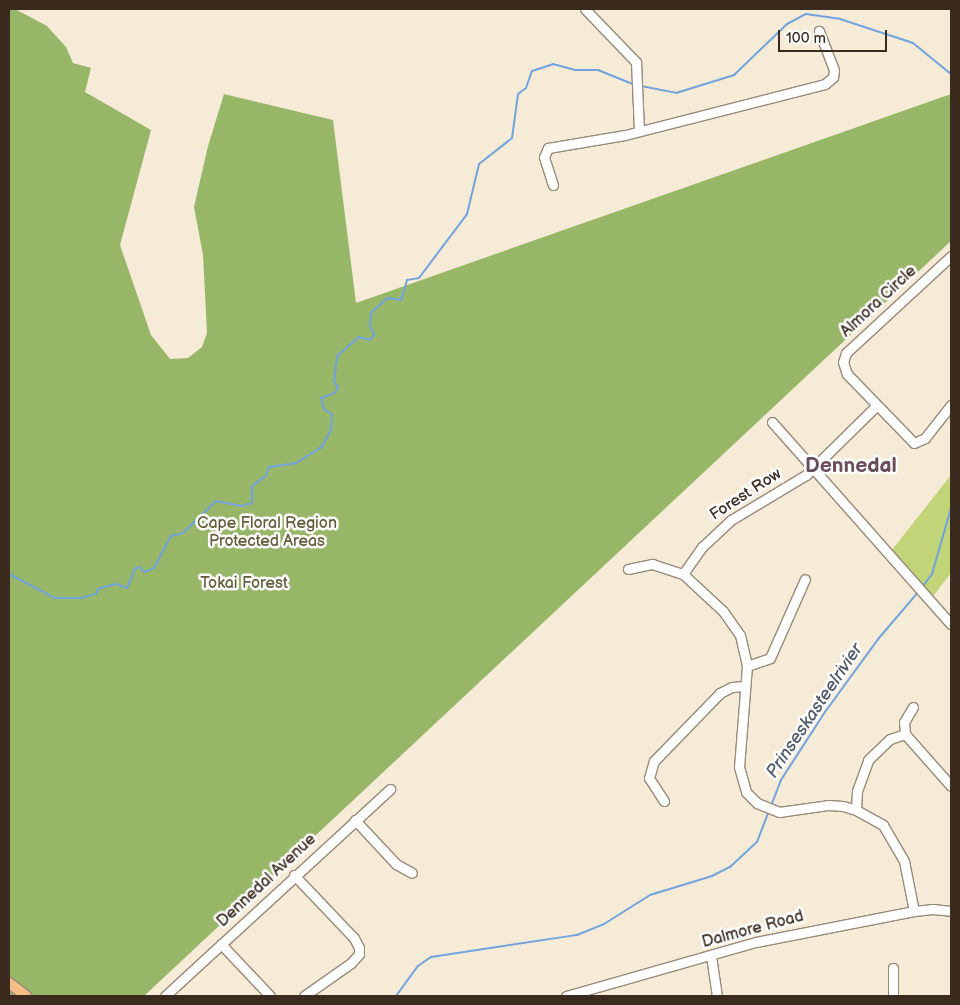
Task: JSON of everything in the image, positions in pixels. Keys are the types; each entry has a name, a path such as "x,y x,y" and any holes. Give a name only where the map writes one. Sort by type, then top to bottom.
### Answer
{"main road":[{"path":"9,983 26,996"}],"street":[{"path":"585,9 636,62 639,130"},
{"path":"553,185 544,157 548,148 639,130 825,84 833,77 834,70 819,31"},
{"name":"Almora Circle","path":"951,256 844,357 844,370 876,406 914,443 925,438 951,405"},
{"name":"Forest Row","path":"683,574 702,547 730,520 813,469 876,406"},
{"path":"772,422 951,624"},
{"path":"628,569 652,564 683,574 733,624 743,644 747,666 740,736 742,785 751,798 765,807 779,812 828,805 856,810 883,825 897,845 914,911"},
{"path":"747,666 770,658 806,579"},
{"path":"664,801 649,778 654,762 720,692 732,687 745,686"},
{"path":"913,707 904,722 905,734 951,786"},
{"path":"856,810 857,791 868,760 890,739 905,734"},
{"name":"Dennedal Avenue","path":"165,996 294,875 390,789"},
{"path":"355,820 396,864 412,874"},
{"path":"294,875 354,938 359,948 359,954 352,963 304,996"},
{"name":"Dalmore Road","path":"566,996 756,942 914,911 933,909 951,911"},
{"path":"221,944 270,996"},
{"path":"711,956 717,996"},
{"path":"893,968 893,996"}],"green space":[{"name":"Tokai Forest","path":"9,9 15,9 47,26 66,47 73,63 91,68 85,92 151,130 120,245 151,335 170,359 188,358 202,347 207,333 203,255 194,207 208,146 224,94 333,120 356,303 951,94 951,241 144,996 9,996"},
{"path":"951,475 951,573 930,600 888,555"}],"waterway":[{"path":"641,86 676,93 734,75 787,24 806,14 840,19 913,43 951,74"},
{"path":"9,574 55,598 81,598 96,594 98,589 116,584 127,588 135,569 139,567 145,572 154,568 171,536 183,533 216,501 241,506 252,503 252,486 266,476 269,467 296,463 322,447 331,429 332,414 324,409 321,398 335,393 338,387 334,382 337,356 359,337 370,340 374,335 370,325 371,313 387,298 401,300 407,280 419,278 467,214 479,164 512,138 518,94 526,88 532,71 553,64 575,70 598,70 633,84"},
{"name":"Prinseskasteelrivier","path":"922,587 932,574 951,508"},
{"name":"Prinseskasteelrivier","path":"771,806 781,780 825,712 879,638 919,591"},
{"name":"Prinseskasteelrivier","path":"396,996 418,966 431,957 577,935 604,924 650,895 712,876 730,867 757,842 769,811"}],"district":[{"name":"Dennedal","path":"851,466"}],"park label":[{"name":"Cape Floral Region Protected Areas","path":"267,533"}]}
